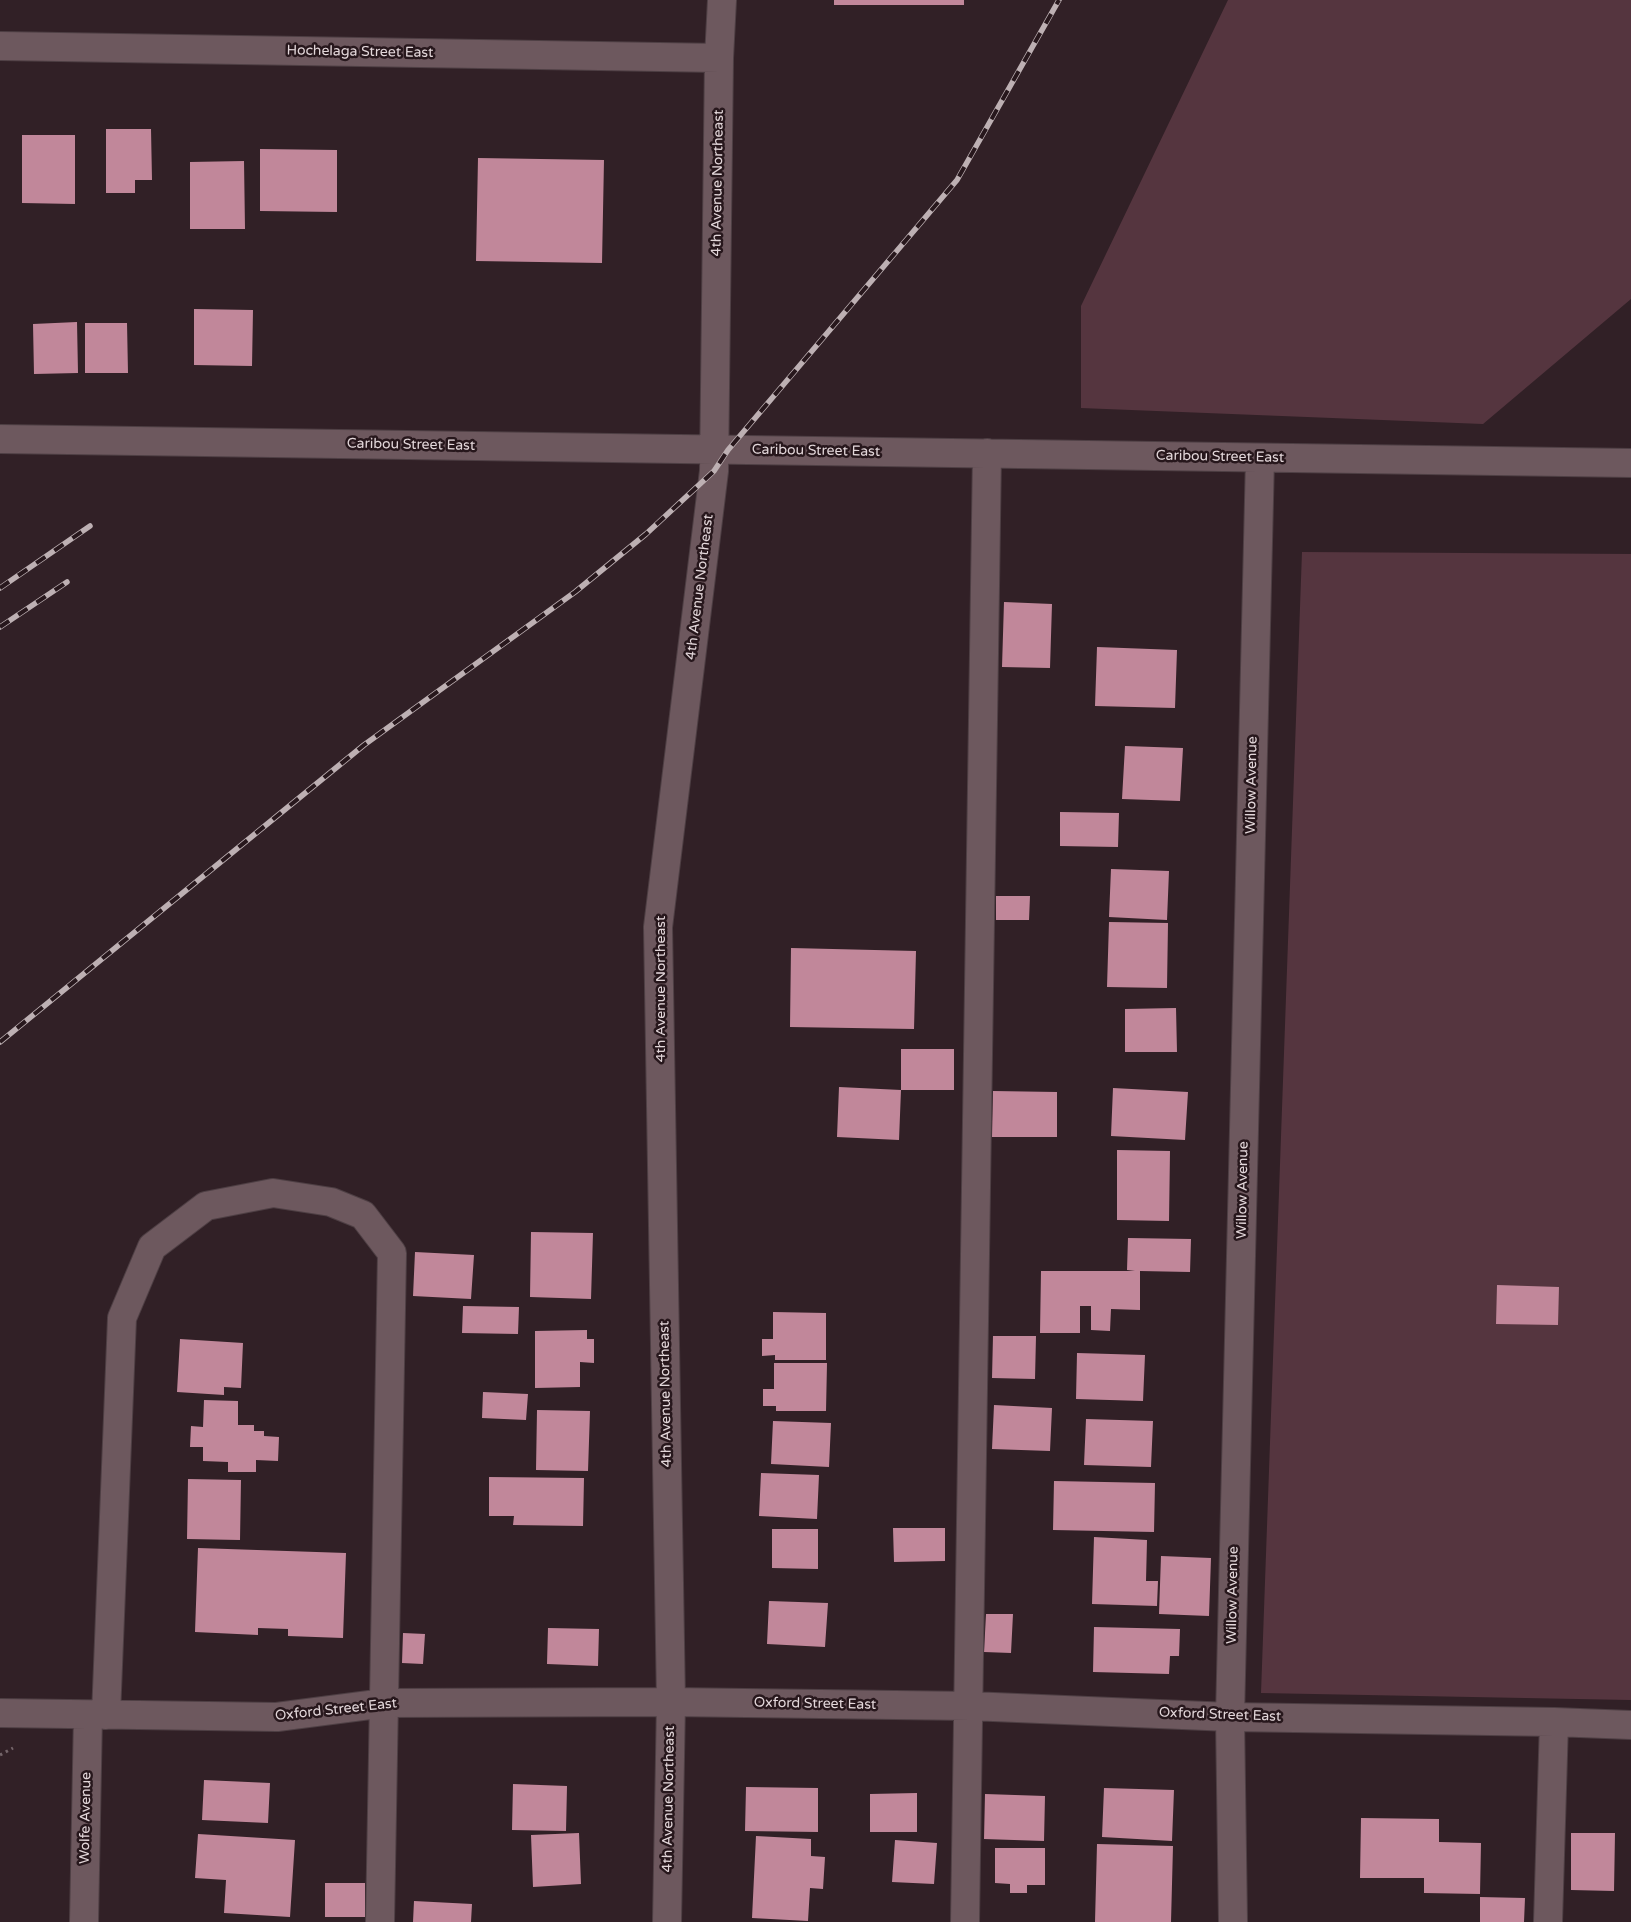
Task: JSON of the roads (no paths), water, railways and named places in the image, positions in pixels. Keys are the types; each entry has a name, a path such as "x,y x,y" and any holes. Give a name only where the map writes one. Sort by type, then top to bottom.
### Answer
{"street":[{"name":"4th Avenue Northeast","path":"667,1922 671,1702 658,927 713,481 719,58 722,0"},
{"name":"Hochelaga Street East","path":"0,46 719,58"},
{"name":"Caribou Street East","path":"0,440 1631,463"},
{"path":"965,1922 970,1706 987,453"},
{"name":"Willow Avenue","path":"1233,1922 1230,1717 1260,458"},
{"name":"Wolfe Avenue","path":"84,1922 122,1318 152,1247 206,1206 273,1193 332,1202 363,1215 392,1253 380,1922"},
{"name":"Oxford Street East","path":"0,1713 277,1717 385,1703 671,1702 970,1706 1230,1717 1631,1725"},
{"path":"1548,1922 1554,1722"}],"railway":[{"path":"0,1042 364,745 575,592 646,534 714,471 728,450 957,180 1059,0"},
{"path":"0,588 90,526"},
{"path":"0,627 67,582"}]}
